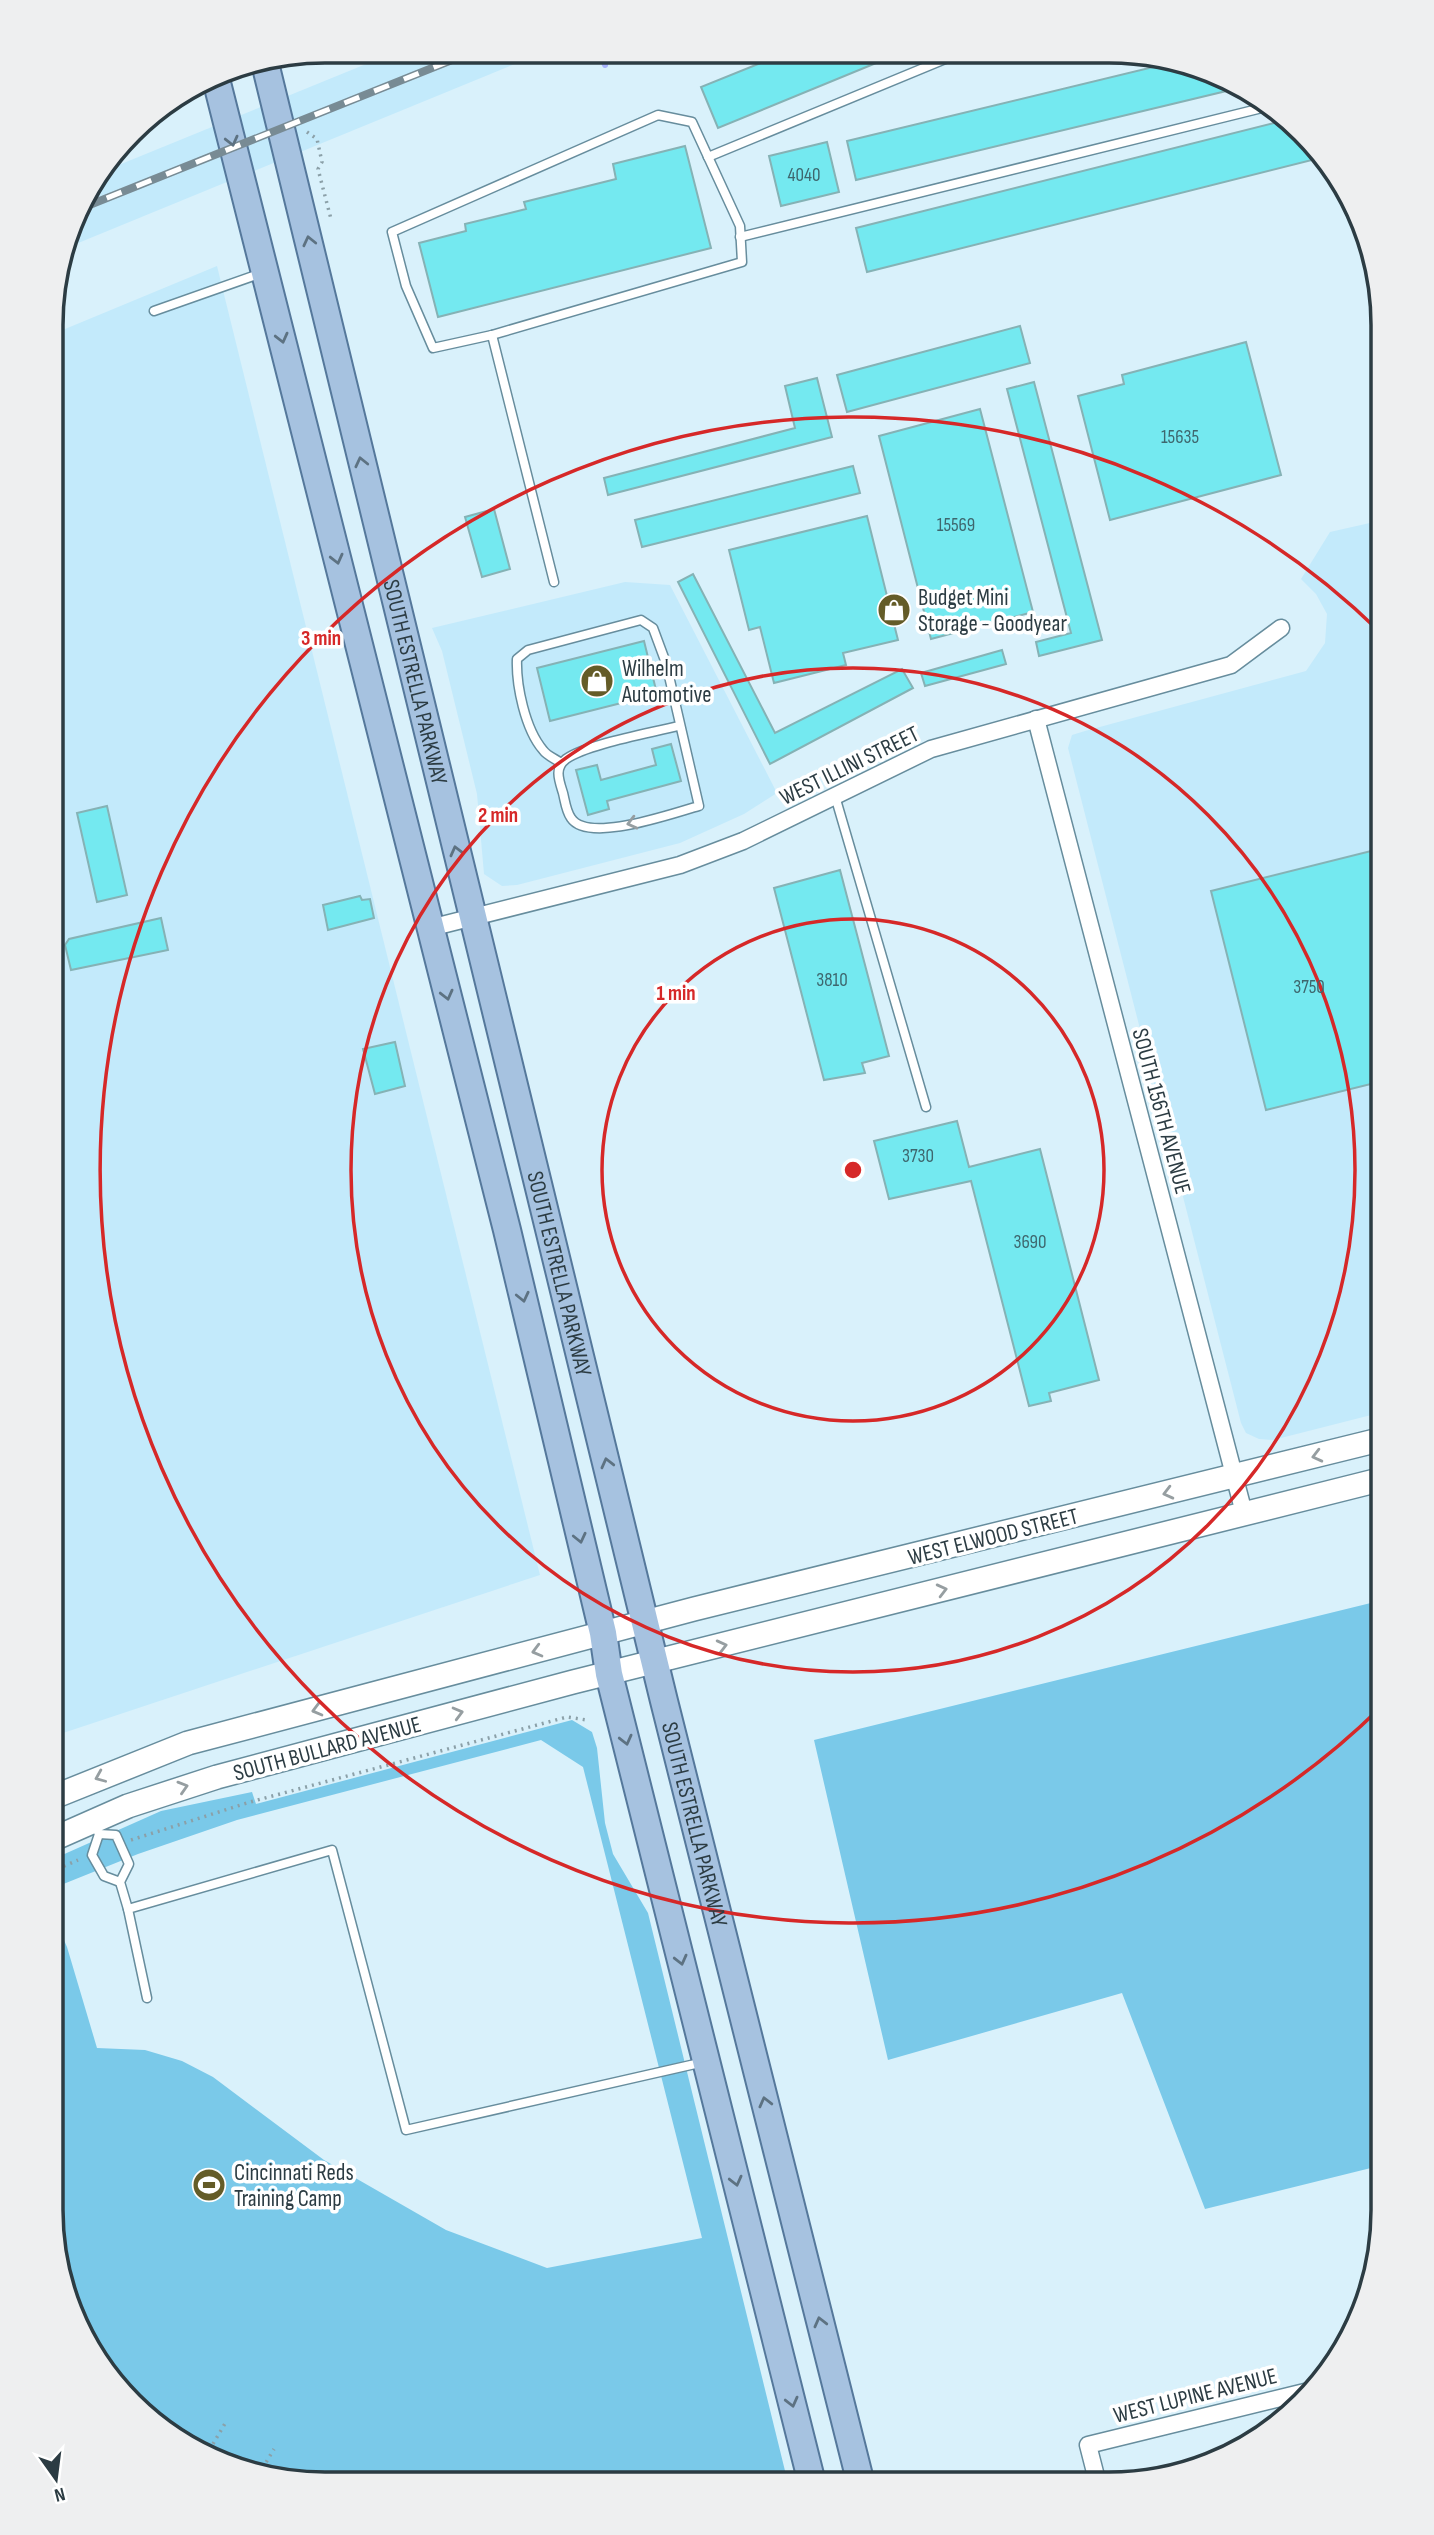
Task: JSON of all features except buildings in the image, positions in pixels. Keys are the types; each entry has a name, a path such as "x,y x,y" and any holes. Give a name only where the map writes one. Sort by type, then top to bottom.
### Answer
{"main road":[{"name":"SOUTH ESTRELLA PARKWAY","path":"267,70 472,917 858,2472"},
{"name":"SOUTH ESTRELLA PARKWAY","path":"218,86 507,1230 603,1633 609,1674 809,2472"},
{"name":"WEST ELWOOD STREET","path":"603,1633 1371,1442"},
{"name":"WEST ELWOOD STREET","path":"609,1674 1371,1482"},
{"name":"SOUTH BULLARD AVENUE","path":"63,1793 188,1743 603,1633"},
{"name":"SOUTH BULLARD AVENUE","path":"63,1837 96,1828 172,1790 609,1674"}],"street":[{"name":"WEST ILLINI STREET","path":"430,928 680,864 743,841 931,749 1231,664 1281,628"},
{"name":"SOUTH 156TH AVENUE","path":"1036,719 1244,1513"},
{"name":"WEST LUPINE AVENUE","path":"1095,2472 1088,2445 1295,2394"}],"lane":[{"path":"708,157 936,63"},
{"path":"740,237 1258,109"},
{"path":"658,115 692,122 708,157 740,226 741,262 492,335 433,348 406,286 392,232 658,115"},
{"path":"154,311 265,272"},
{"path":"492,335 554,582"},
{"path":"561,763 543,752 531,729 517,674 517,659 528,650 641,620 653,628 666,663 678,726 699,806 608,829 588,828 572,819 566,806 558,773 561,763 577,753 678,726"},
{"path":"835,796 926,1107"},
{"path":"120,1882 104,1875 92,1855 96,1828 116,1835 129,1864 120,1882 147,1998"},
{"path":"128,1909 332,1850 406,2130 706,2062"}],"path":[{"path":"304,120 307,132 317,139 323,162 318,169 331,219"},
{"path":"121,1845 250,1802 351,1774 567,1717 587,1720"},
{"path":"63,1867 92,1855"},
{"path":"212,2446 227,2420"},
{"path":"265,2465 274,2449"}],"shaded area":[{"path":"369,63 517,63 76,244 90,209 116,166"},
{"path":"217,266 540,1575 63,1733 63,330"},
{"path":"1371,523 1371,1415 1273,1440 1259,1439 1246,1433 1241,1423 1068,748 1072,735 1306,671 1325,643 1327,614 1316,594 1301,579 1330,532"},
{"path":"625,582 670,585 777,793 744,814 680,843 517,885 502,886 484,874 477,794 442,651 432,628"},
{"path":"1371,1603 1371,2168 1205,2209 1122,1993 888,2060 814,1740"},
{"name":"Cincinnati Reds Training Camp","path":"572,1720 592,1732 597,1748 605,1823 613,1854 648,1913 785,2472 290,2470 241,2458 194,2437 152,2407 117,2370 83,2311 65,2245 63,1938 97,2048 145,2050 182,2061 213,2077 324,2160 446,2230 547,2268 702,2238 583,1767 541,1740 237,1820 138,1854 63,1884 63,1855 161,1811 252,1792 256,1804"}],"railway":[{"path":"93,204 444,63"}],"place":[{"name":"Budget Mini Storage - Goodyear","path":"894,610"},
{"name":"Wilhelm Automotive","path":"597,681"},
{"name":"Cincinnati Reds Training Camp","path":"209,2185"}]}
